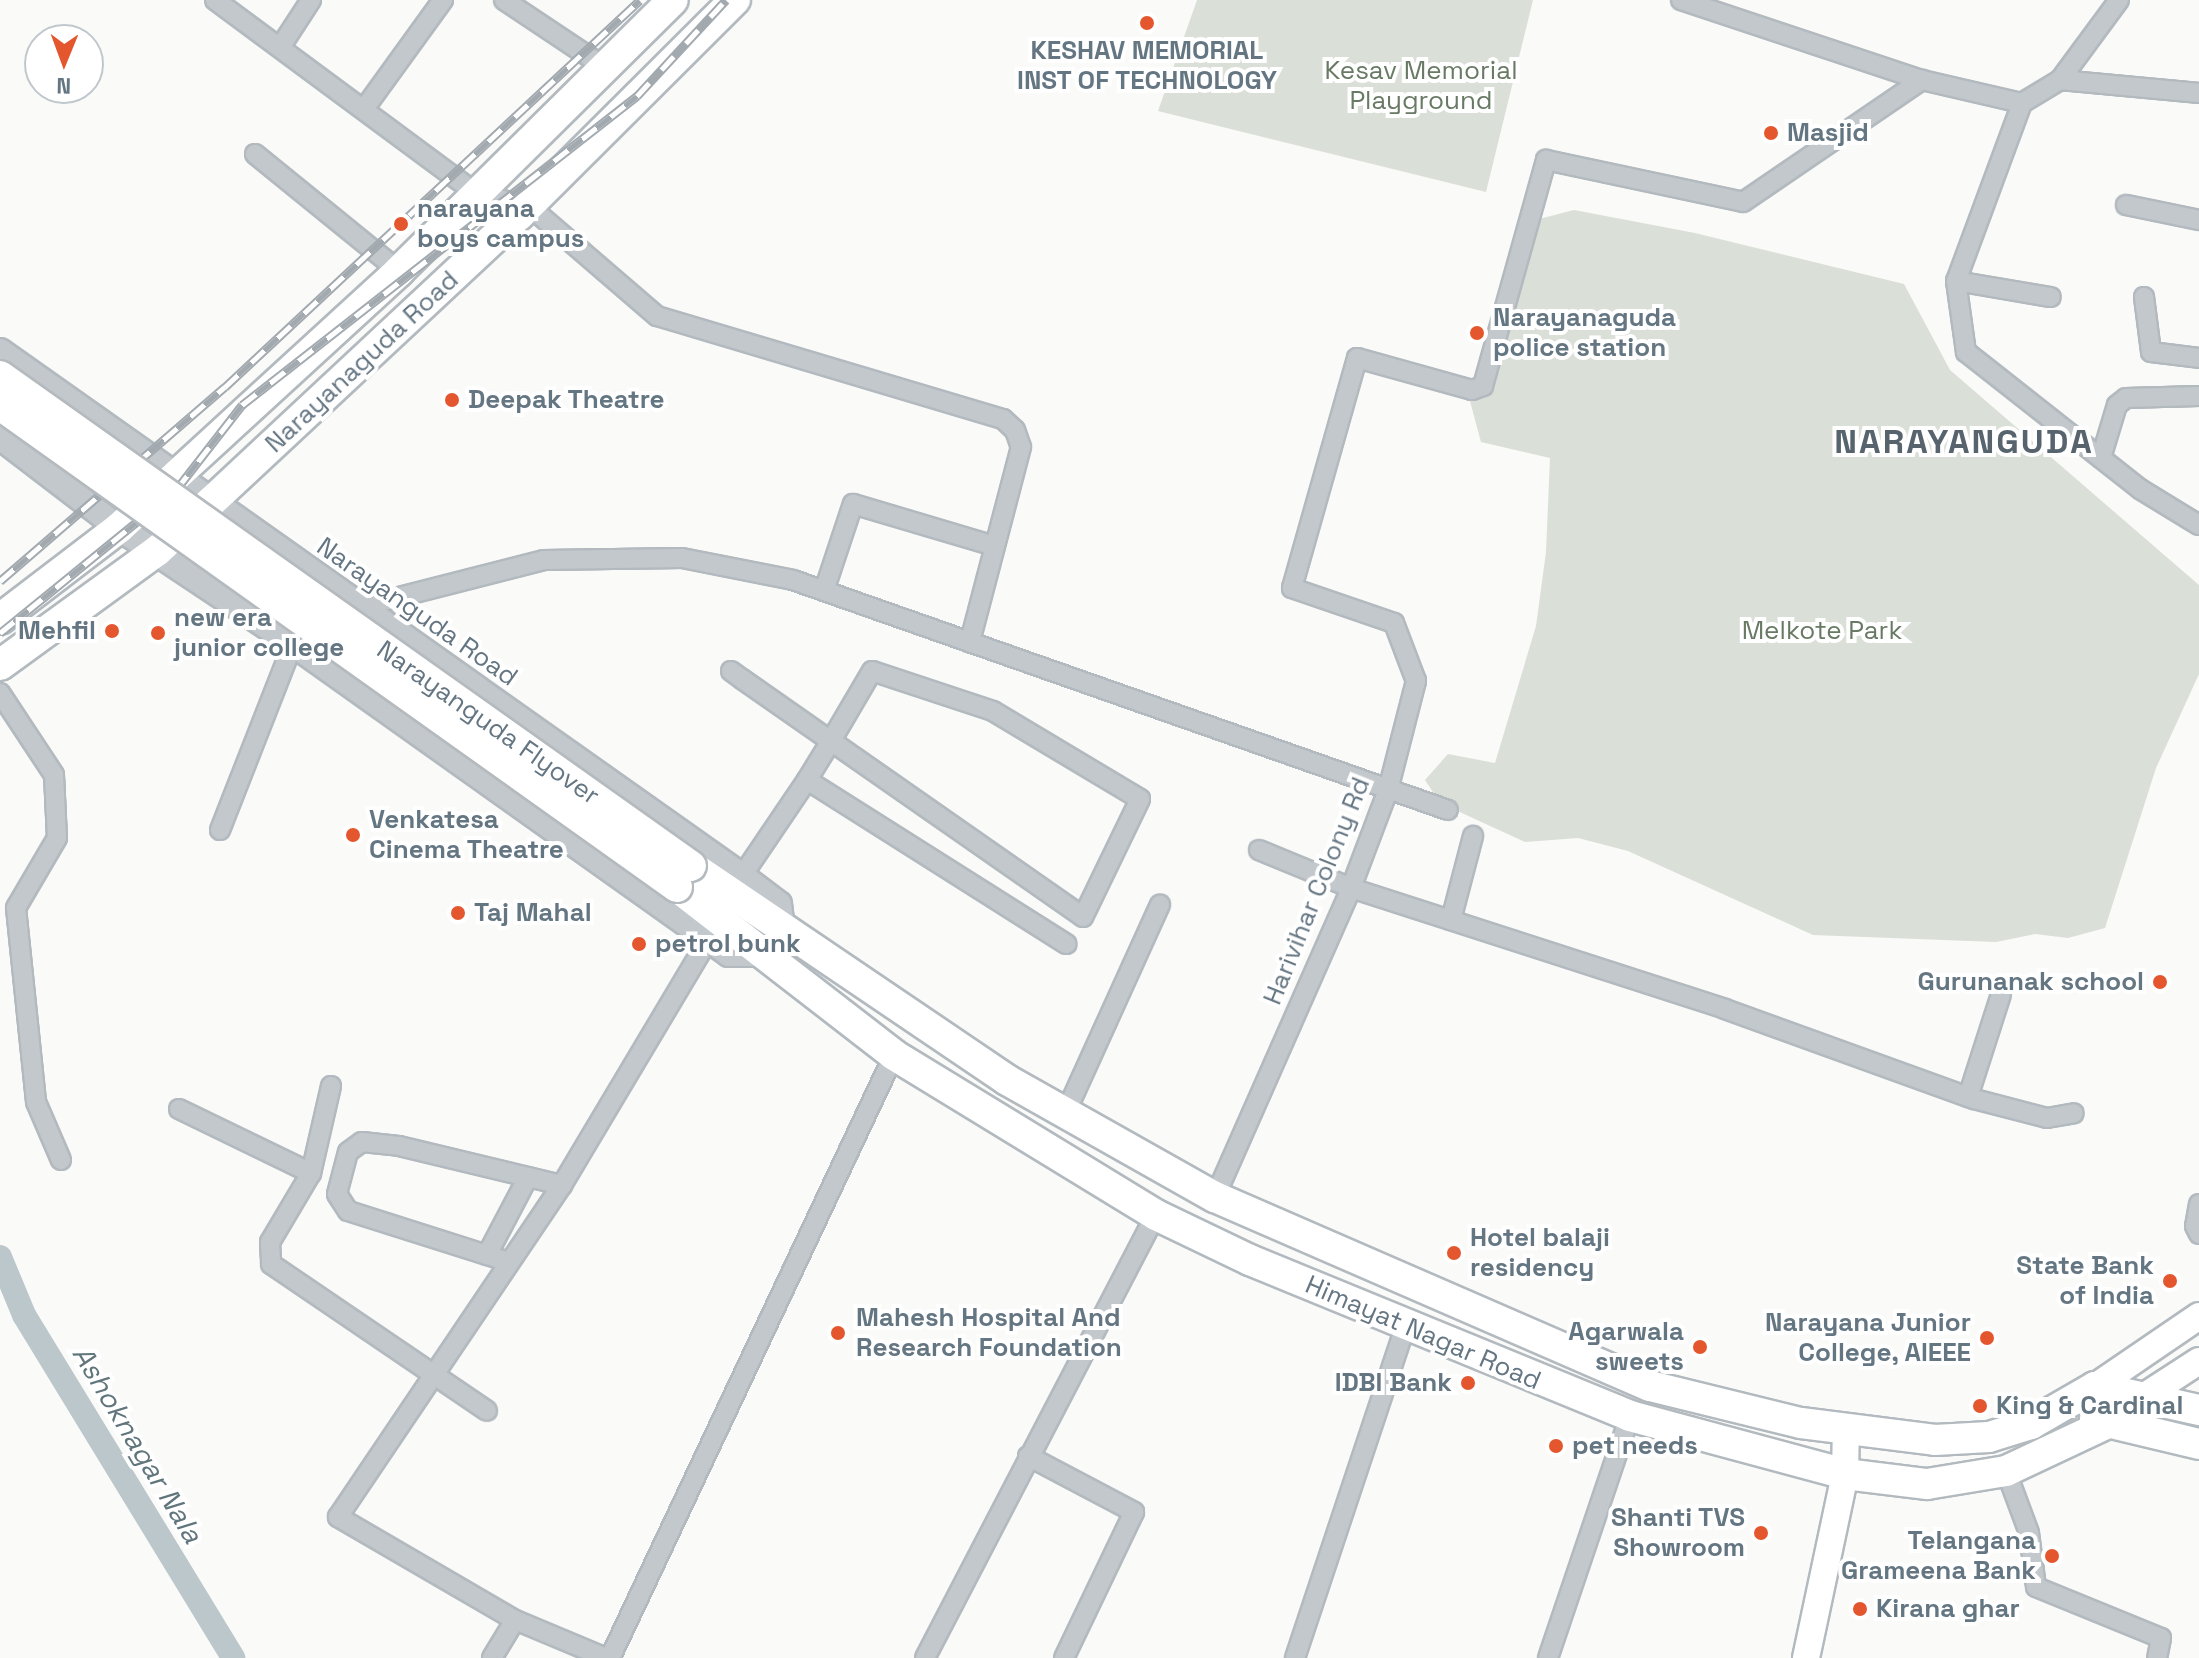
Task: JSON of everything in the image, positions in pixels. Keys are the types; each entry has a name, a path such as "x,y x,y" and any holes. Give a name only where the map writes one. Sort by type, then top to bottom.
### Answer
{"main road":[{"name":"Narayanaguda Road","path":"0,665 157,551 529,206 735,0"},
{"name":"Narayanaguda Road","path":"0,619 119,528 399,271 606,68 669,1"},
{"name":"Narayanguda Flyover","path":"0,376 773,942"},
{"name":"Narayanguda Flyover","path":"0,405 684,876"},
{"name":"Himayat Nagar Road","path":"773,942 894,1055 1156,1215 1406,1324 1630,1416 1845,1474 1927,1484 2006,1471 2110,1422 2142,1398"},
{"name":"Himayat Nagar Road","path":"773,942 1065,1114 1215,1197 1650,1386 1801,1423 1935,1440 1989,1437 2031,1424 2095,1387"},
{"path":"2095,1387 2199,1316"},
{"path":"2142,1398 2199,1361"},
{"path":"2095,1387 2199,1410"},
{"path":"2055,1409 2199,1444"},
{"path":"1806,1658 1845,1474 1846,1428"}],"street":[{"path":"215,0 477,194 529,206 657,316 1003,419 1015,430 1021,447 970,642"},
{"path":"281,46 311,0"},
{"path":"364,109 443,0"},
{"path":"504,0 606,68"},
{"path":"1681,0 1922,80 2022,103"},
{"path":"2119,0 2060,80 2022,103 1956,281 1966,352 2101,458 2199,525"},
{"name":"Harivihar Colony Rd","path":"1215,1197 1351,888 1388,790 1416,681 1394,623 1292,588 1357,358 1472,390 1483,386 1546,160 1743,202 1922,80"},
{"path":"2060,80 2199,93"},
{"path":"255,154 399,271"},
{"path":"2126,205 2199,220"},
{"path":"1956,281 2051,297"},
{"path":"2144,297 2151,352 2199,358"},
{"name":"Narayanguda Road","path":"0,351 779,904 773,942"},
{"path":"2101,458 2117,405 2126,398 2199,396"},
{"path":"0,437 119,528 293,644 729,954 773,942"},
{"path":"824,591 853,504 995,546"},
{"path":"360,607 544,560 682,558 824,591 1448,810"},
{"path":"220,830 293,644"},
{"path":"731,671 831,741 1083,917 1140,799 993,711 872,671 831,741 807,780 742,876"},
{"path":"0,693 54,775 57,838 16,908 36,1102 61,1160"},
{"path":"807,780 1066,944"},
{"path":"1451,920 1473,836"},
{"path":"1259,850 1351,888 1725,1009 1968,1097 2047,1118 2074,1113"},
{"path":"1065,1114 1160,905"},
{"path":"708,940 562,1185 338,1517 515,1620 608,1658 894,1055"},
{"path":"1968,1097 2001,994"},
{"path":"331,1086 311,1173 270,1242 271,1264 436,1372 487,1411"},
{"path":"179,1109 311,1173"},
{"path":"509,1262 348,1211 337,1194 348,1152 362,1142 399,1146 562,1185"},
{"path":"487,1255 528,1177"},
{"path":"2199,1204 2195,1226 2199,1234"},
{"path":"925,1658 1156,1215"},
{"path":"1295,1658 1406,1324"},
{"path":"1548,1658 1630,1416"},
{"path":"1028,1456 1134,1512 1064,1658"},
{"path":"2006,1471 2029,1533 2036,1587 2161,1638 2157,1658"},
{"path":"492,1658 515,1620"}],"green space":[{"name":"Kesav Memorial Playground","path":"1197,0 1533,0 1486,192 1158,111"},
{"name":"Melkote Park","path":"1574,210 1695,233 1904,284 1950,370 2199,585 2199,674 2156,768 2105,928 2068,938 2035,934 1996,942 1813,935 1628,851 1578,838 1525,842 1440,803 1425,780 1448,754 1495,763 1536,626 1546,552 1550,458 1481,442 1470,401 1535,220"}],"waterway":[{"name":"Ashoknagar Nala","path":"0,1257 24,1315 233,1658"}],"railway":[{"path":"0,581 225,387 640,0"},
{"path":"0,633 176,490 242,405 637,96 726,0"}],"place":[{"name":"KESHAV MEMORIAL INST OF TECHNOLOGY","path":"1147,23"},
{"name":"Masjid","path":"1771,133"},
{"name":"narayana boys campus","path":"401,224"},
{"name":"Narayanaguda police station","path":"1477,333"},
{"name":"Deepak Theatre","path":"452,400"},
{"name":"Mehfil","path":"112,631"},
{"name":"new era junior college","path":"158,633"},
{"name":"Venkatesa Cinema Theatre","path":"353,835"},
{"name":"Taj Mahal","path":"458,913"},
{"name":"petrol bunk","path":"639,944"},
{"name":"Gurunanak school","path":"2160,982"},
{"name":"Hotel balaji residency","path":"1454,1253"},
{"name":"State Bank of India","path":"2170,1281"},
{"name":"Mahesh Hospital And Research Foundation","path":"838,1333"},
{"name":"Narayana Junior College, AIEEE","path":"1987,1338"},
{"name":"Agarwala sweets","path":"1700,1347"},
{"name":"IDBI Bank","path":"1468,1383"},
{"name":"King & Cardinal","path":"1980,1406"},
{"name":"pet needs","path":"1556,1446"},
{"name":"Shanti TVS Showroom","path":"1761,1533"},
{"name":"Telangana Grameena Bank","path":"2052,1556"},
{"name":"Kirana ghar","path":"1860,1609"}],"district":[{"name":"NARAYANGUDA","path":"1964,442"}]}
